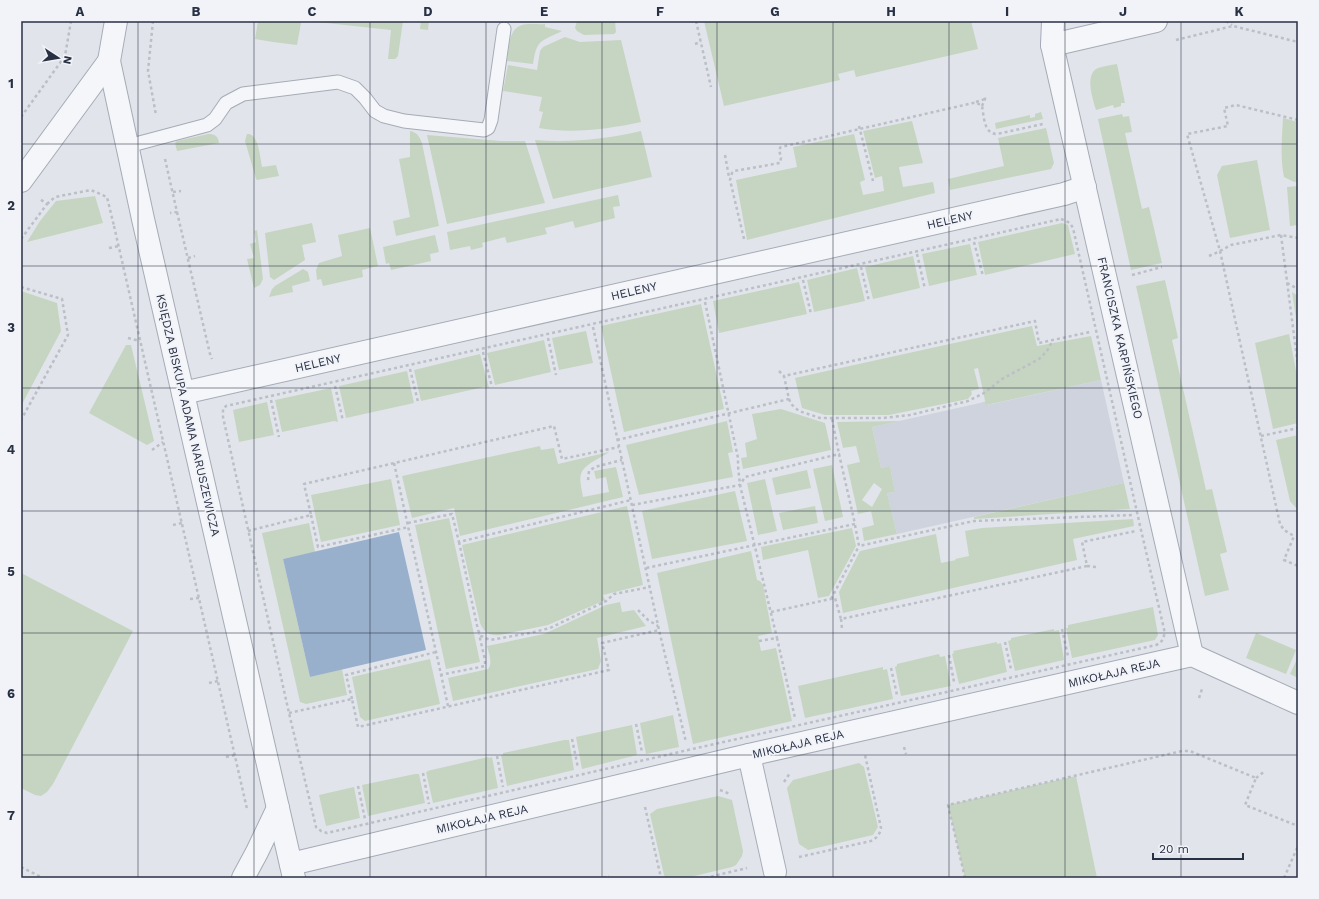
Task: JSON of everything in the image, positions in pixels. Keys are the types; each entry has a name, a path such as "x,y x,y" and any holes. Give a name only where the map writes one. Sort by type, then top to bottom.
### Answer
{"street":[{"name":"KSIĘDZA BISKUPA ADAMA NARUSZEWICZA","path":"116,21 109,61 143,219 293,871"},
{"name":"FRANCISZKA KARPIŃSKIEGO","path":"1053,21 1052,45 1192,655"},
{"path":"1052,45 1156,21"},
{"path":"21,181 109,61"},
{"name":"HELENY","path":"183,393 1064,194 1085,187"},
{"path":"1192,655 1298,703"},
{"name":"MIKOŁAJA REJA","path":"293,871 749,755 1192,655"},
{"path":"749,755 775,872"},
{"path":"243,878 278,808"}],"lane":[{"path":"128,146 207,125 215,119 226,103 243,94 338,82 355,88 375,111 384,116 404,121 484,130 488,128 491,120 504,30"}],"path":[{"path":"21,117 66,56 71,21"},
{"path":"696,21 711,87"},
{"path":"1226,21 1233,26 1298,42"},
{"path":"1170,41 1233,26"},
{"path":"695,44 701,42"},
{"path":"727,168 734,171 780,162 781,158 779,149 781,147 860,127 973,103 985,97 982,106 987,130 992,134 1050,123"},
{"path":"973,103 977,103 982,106"},
{"path":"1298,120 1236,106 1224,108 1228,126 1187,134 1220,251 1280,524 1284,530 1294,536 1284,560 1298,566"},
{"path":"934,108 935,112"},
{"path":"860,127 873,181"},
{"path":"786,142 787,146"},
{"path":"725,155 745,244"},
{"path":"730,180 734,171"},
{"path":"21,239 47,204 55,197 91,190 108,197 257,852"},
{"path":"173,192 181,191"},
{"path":"38,198 47,204"},
{"path":"177,212 210,354 212,359 217,363"},
{"path":"314,825 222,412 226,406 916,250 1061,219 1070,223 1073,228 1097,331 1137,514 974,521 859,546"},
{"path":"114,226 118,225"},
{"path":"1281,234 1298,366"},
{"path":"1209,256 1231,245 1281,234 1298,238"},
{"path":"973,238 983,276"},
{"path":"109,248 119,246"},
{"path":"916,250 925,289"},
{"path":"188,258 195,256"},
{"path":"860,263 869,302"},
{"path":"1128,276 1162,267"},
{"path":"802,276 811,314"},
{"path":"1287,283 1298,289"},
{"path":"21,287 62,300 68,335 21,420"},
{"path":"705,298 738,458 740,485 771,612 796,726"},
{"path":"784,376 1035,320 1039,343 1097,331"},
{"path":"592,323 658,626 688,750"},
{"path":"547,333 556,375"},
{"path":"128,338 140,341"},
{"path":"779,371 784,376 791,404 799,411 820,418 832,419 897,418 968,401 984,393 1002,379 1043,356 1053,340"},
{"path":"482,348 492,387"},
{"path":"409,364 418,402"},
{"path":"334,381 342,421"},
{"path":"270,396 279,437"},
{"path":"618,440 789,399"},
{"path":"831,599 859,546 832,419"},
{"path":"440,675 485,666 486,660 452,514 318,547 304,484 554,426 562,460 619,446"},
{"path":"1261,436 1298,428"},
{"path":"152,450 163,442"},
{"path":"632,505 740,485 745,477 839,454"},
{"path":"588,480 589,471 595,467 622,460"},
{"path":"394,463 448,706"},
{"path":"458,542 631,500"},
{"path":"248,531 311,515"},
{"path":"173,525 182,523"},
{"path":"646,568 855,524"},
{"path":"1087,566 1082,542 1141,530"},
{"path":"841,619 1087,566 1096,567"},
{"path":"478,630 481,636 490,640 542,631 606,601 614,594 650,587"},
{"path":"190,599 199,598"},
{"path":"771,612 835,598 841,619 842,629"},
{"path":"638,610 648,620 658,626"},
{"path":"1062,629 1070,664"},
{"path":"436,652 346,674 358,727 609,670 602,643 659,630"},
{"path":"759,642 777,638"},
{"path":"1005,642 1013,678"},
{"path":"949,655 956,690"},
{"path":"891,668 899,703"},
{"path":"209,683 218,680"},
{"path":"1198,687 1209,690"},
{"path":"1198,698 1203,688"},
{"path":"289,713 352,698"},
{"path":"636,724 644,760"},
{"path":"572,739 580,775"},
{"path":"904,745 906,754"},
{"path":"965,878 948,805 1182,751 1190,751 1256,778"},
{"path":"858,757 873,753"},
{"path":"226,758 235,755"},
{"path":"796,858 876,839 881,830 865,755"},
{"path":"497,756 504,793"},
{"path":"1265,771 1256,778 1245,805 1298,826"},
{"path":"783,786 787,777 793,772"},
{"path":"423,773 430,809"},
{"path":"358,786 366,824"},
{"path":"718,790 727,792 733,796"},
{"path":"644,805 661,878"},
{"path":"1284,878 1298,846"},
{"path":"830,850 832,854"},
{"path":"801,857 802,861"},
{"path":"21,867 43,878"},
{"path":"705,878 752,867"},
{"path":"602,878 609,876"}],"shaded area":[{"path":"1101,380 1124,483 897,534 887,493 895,492 890,466 881,468 872,427 986,401 987,405"}],"green space":[{"path":"258,21 300,21 301,23 297,45 255,39"},
{"path":"308,21 403,21 398,56 395,59 388,59 391,30"},
{"path":"421,21 429,21 428,30 420,29"},
{"path":"577,21 615,21 616,32 614,34 584,35 575,28"},
{"path":"704,21 971,21 978,49 856,77 854,70 838,74 840,80 724,106"},
{"path":"525,24 545,24 545,27 562,31 544,40 538,45 533,64 507,61 510,40 517,27"},
{"path":"565,37 580,42 621,40 641,122 616,127 577,131 539,128 543,112 539,111 542,97 503,91 508,65 537,70 540,51 543,47"},
{"path":"1117,64 1125,103 1121,103 1121,106 1114,108 1113,105 1096,110 1090,81 1091,76 1098,68"},
{"path":"1041,112 1043,119 996,129 995,123 1030,115 1030,118 1035,117 1035,114"},
{"path":"1122,114 1123,117 1129,116 1132,132 1125,133 1142,209 1149,207 1162,263 1131,270 1098,119"},
{"path":"1283,118 1298,122 1298,181 1294,182 1284,177 1282,155"},
{"path":"912,121 923,163 899,167 903,187 933,182 935,193 747,240 736,180 797,167 793,147 854,134 865,180 860,182 863,195 884,191 882,176 875,178 863,131"},
{"path":"1046,128 1054,163 1051,169 950,190 948,179 1004,166 998,138"},
{"path":"410,131 418,135 422,143 439,226 396,236 393,221 410,217 399,159 410,157"},
{"path":"641,131 652,177 553,199 535,140 588,140"},
{"path":"213,134 216,136 219,143 177,151 175,143 177,141"},
{"path":"247,134 254,137 260,152 262,167 276,165 279,176 256,179 245,141"},
{"path":"427,135 501,141 525,141 545,203 447,224"},
{"path":"1257,160 1270,230 1230,238 1217,175 1222,166"},
{"path":"1298,186 1298,225 1290,226 1287,187"},
{"path":"618,195 620,206 613,207 615,218 575,228 573,221 545,228 547,234 507,243 505,237 482,243 483,247 471,250 470,246 450,250 447,232"},
{"path":"95,196 103,223 27,242 40,221 56,201"},
{"path":"312,223 316,242 302,245 305,260 274,280 270,277 265,233"},
{"path":"1062,223 1068,225 1075,254 985,275 978,242"},
{"path":"370,228 378,266 362,270 363,277 323,286 321,279 317,280 316,270 319,263 342,256 338,235"},
{"path":"257,230 263,279 260,285 254,288 247,259 254,258 250,244 256,242 254,231"},
{"path":"435,235 439,252 430,254 431,261 391,270 389,263 386,264 383,247"},
{"path":"970,244 977,275 929,286 922,254"},
{"path":"913,256 920,288 873,299 865,267"},
{"path":"857,268 865,301 814,312 807,280"},
{"path":"303,269 308,272 310,281 292,286 293,292 269,297 275,286"},
{"path":"1165,280 1178,338 1172,340 1206,490 1212,489 1227,552 1220,554 1229,590 1205,596 1136,286"},
{"path":"799,282 807,314 719,333 713,301"},
{"path":"21,291 57,303 61,331 21,406"},
{"path":"1292,292 1298,296 1298,332"},
{"path":"701,304 724,409 624,432 601,326"},
{"path":"1032,326 1037,346 1091,336 1101,380 986,405 978,368 974,369 979,389 971,391 972,394 968,399 889,415 825,415 802,408 795,378"},
{"path":"586,331 593,363 559,370 552,338"},
{"path":"1289,334 1298,381 1298,423 1273,429 1255,343"},
{"path":"544,340 551,372 495,385 487,353"},
{"path":"126,345 131,345 154,441 147,445 89,413"},
{"path":"480,354 489,388 484,387 421,401 414,370"},
{"path":"407,371 414,403 346,418 339,386"},
{"path":"331,388 338,422 334,421 282,432 275,400"},
{"path":"267,402 274,435 239,442 233,410"},
{"path":"781,409 825,423 831,450 743,469 741,458 747,457 745,443 757,439 752,414"},
{"path":"727,421 733,452 728,453 733,477 639,495 626,445"},
{"path":"900,421 872,427 881,468 890,466 895,492 887,493 897,534 864,541 862,528 874,525 871,511 858,514 847,465 860,462 856,446 843,448 837,422","holes":["874,483 882,489 872,507 862,500"]},
{"path":"1298,435 1298,510 1290,501 1276,440"},
{"path":"540,446 541,450 554,448 558,464 609,452 589,464 583,470 580,480 583,497 609,492 606,477 596,479 594,471 616,467 623,497 460,536 454,508 412,518 402,476"},
{"path":"832,465 843,517 825,521 813,469"},
{"path":"807,470 811,488 776,495 772,478"},
{"path":"391,479 400,525 321,542 311,495"},
{"path":"765,479 777,531 758,535 747,483"},
{"path":"1124,483 1130,509 974,519 974,517"},
{"path":"735,491 747,541 652,559 642,511"},
{"path":"627,506 643,585 603,595 605,600 548,625 500,635 490,634 483,629 480,623 462,545"},
{"path":"815,506 818,523 783,530 779,513"},
{"path":"449,518 480,662 446,669 415,525"},
{"path":"1133,519 1134,526 1073,539 1077,560 843,613 839,592 860,551 936,534 941,563 969,556 965,531 982,528"},
{"path":"309,523 315,552 283,559 310,677 342,669 347,695 306,704 300,702 262,533"},
{"path":"852,528 856,546 829,596 818,598 808,550 763,560 761,547"},
{"path":"751,551 757,580 763,585 772,633 758,636 761,651 776,648 792,721 693,744 657,573"},
{"path":"21,573 133,631 53,784 47,792 41,796 35,795 21,788"},
{"path":"620,602 622,612 634,610 646,626 597,638 601,661 598,669 453,701 448,678 488,669 490,664 490,655 487,646 544,634 606,605"},
{"path":"1153,607 1158,635 1155,640 1072,658 1066,628 1068,628 1068,625"},
{"path":"1054,629 1054,631 1059,630 1064,660 1015,671 1008,641 1011,640 1011,638"},
{"path":"1256,633 1296,650 1286,674 1246,658"},
{"path":"997,642 997,644 1001,643 1007,672 959,684 952,654 954,653 953,651"},
{"path":"939,654 940,657 945,656 951,686 901,696 895,667 897,664"},
{"path":"1298,657 1298,678 1290,674"},
{"path":"430,659 440,704 365,721 360,717 352,677"},
{"path":"883,667 883,670 887,669 893,699 805,718 798,686"},
{"path":"673,715 679,747 646,754 640,723"},
{"path":"632,725 637,755 582,769 576,737"},
{"path":"569,740 574,770 507,786 501,755 503,755 503,753"},
{"path":"492,757 498,788 433,803 427,771"},
{"path":"859,763 864,767 878,827 873,835 808,850 799,844 787,788 793,780"},
{"path":"419,774 425,803 368,816 362,785"},
{"path":"1076,776 1097,878 965,878 948,805"},
{"path":"354,787 360,818 326,826 319,795"},
{"path":"718,796 732,800 743,851 742,856 736,865 732,867 686,878 666,878 664,875 650,814 657,809"}],"water":[{"path":"399,532 426,650 310,677 283,559"}]}
